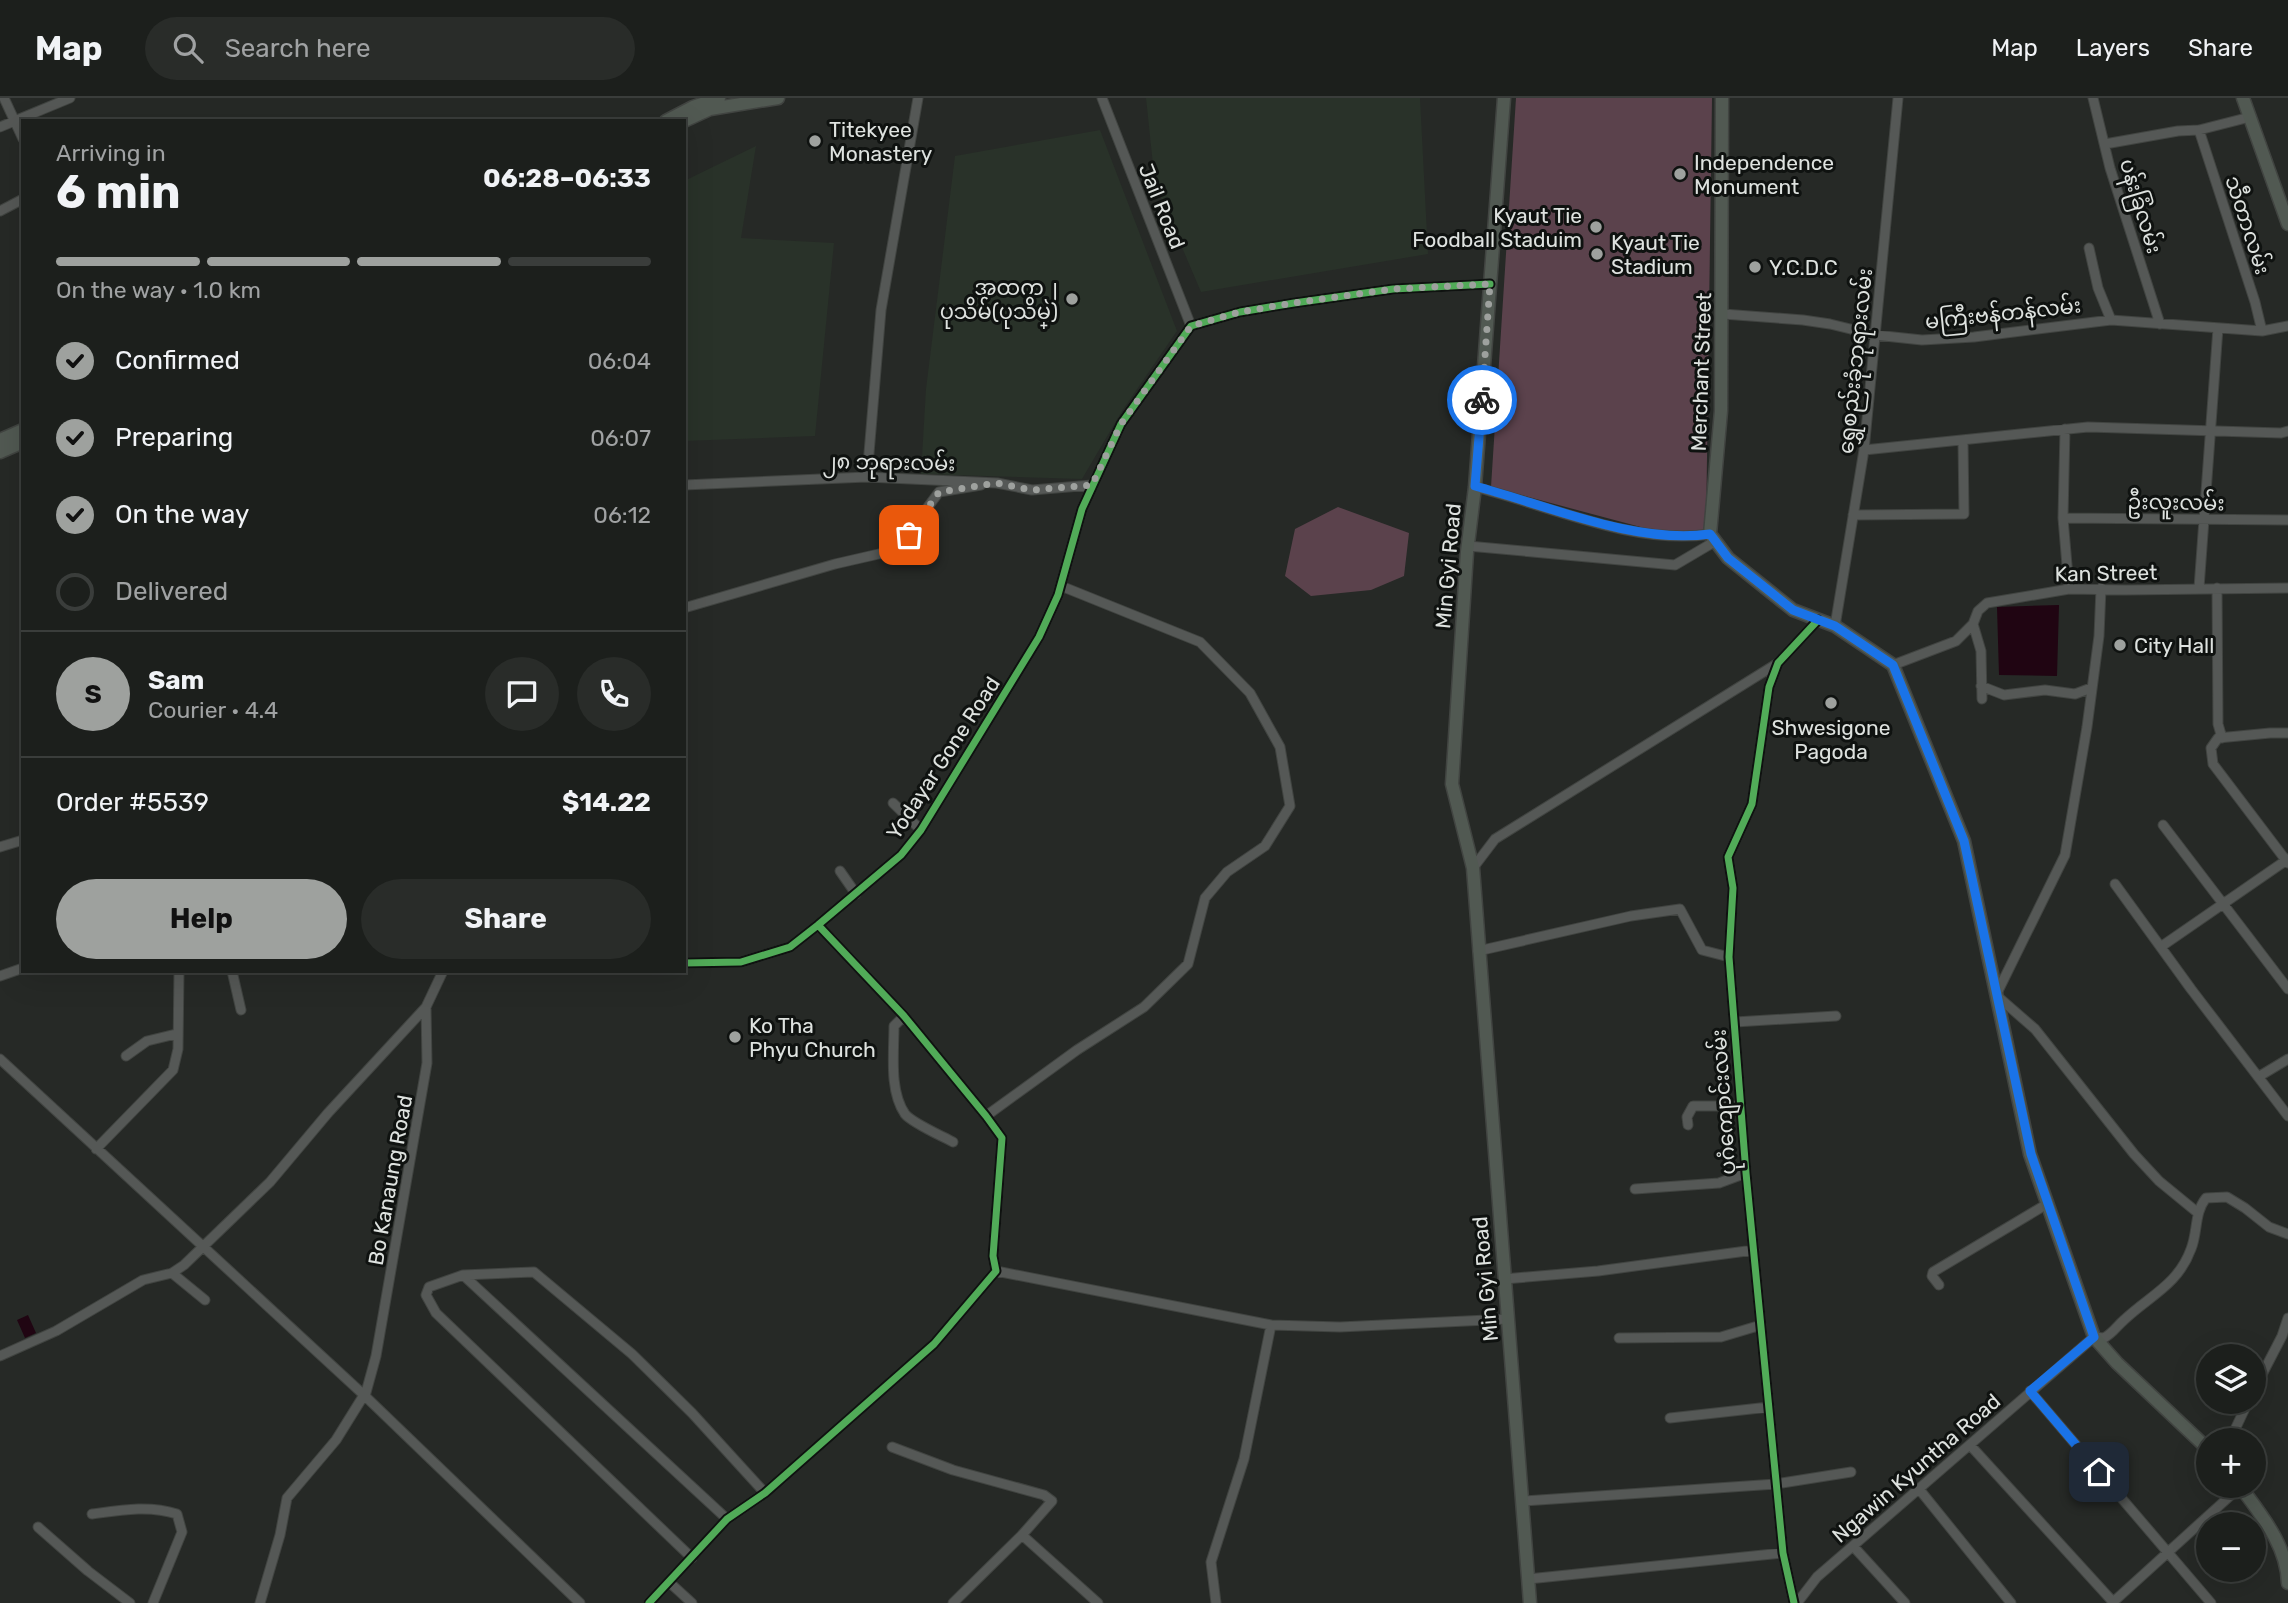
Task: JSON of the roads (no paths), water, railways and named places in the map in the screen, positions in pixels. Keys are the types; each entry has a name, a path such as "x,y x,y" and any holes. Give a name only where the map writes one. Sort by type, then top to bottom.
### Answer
{"main road":[{"path":"671,119 714,101 778,98"},
{"name":"Min Gyi Road","path":"1504,98 1452,784 1473,867 1530,1603"},
{"name":"Merchant Street","path":"1712,538 1721,411 1722,98"},
{"path":"2243,98 2288,224"},
{"path":"686,120 714,101"},
{"path":"0,440 21,431"},
{"path":"0,452 21,443"},
{"path":"1712,538 1728,558 1793,610 1835,626 1893,665 1964,841 2031,1154 2094,1337 2117,1363 2196,1438"},
{"path":"2250,1498 2276,1534 2288,1583"}],"street":[{"path":"4,98 21,136"},
{"path":"0,127 70,98"},
{"path":"867,477 881,310 918,98"},
{"name":"Jail Road","path":"1102,98 1191,326"},
{"name":"ရွှေစည်းခုံဘုရားလမ်း","path":"1835,626 1864,450 1898,98"},
{"name":"ပန်းခြံလမ်း","path":"2093,98 2160,324"},
{"path":"2105,144 2178,131 2199,130 2250,117"},
{"name":"သီတာလမ်း","path":"2199,130 2262,331"},
{"path":"0,211 21,200"},
{"path":"2089,248 2098,288 2111,320"},
{"path":"1191,326 1240,312 1294,303 1394,289 1490,284"},
{"name":"မကြီးဗန်တန်လမ်း","path":"1723,314 1803,320 1875,335 1922,340 1974,337 2111,320 2262,331 2288,326"},
{"name":"Yodayar Gone Road","path":"686,963 741,962 790,947 901,855 921,830 1040,637 1061,586 1082,509 1121,424 1191,326"},
{"path":"2199,588 2218,328"},
{"path":"1864,450 2088,427 2281,433 2288,430"},
{"path":"2065,429 2063,518 2069,589"},
{"path":"1853,515 1964,514 1963,440"},
{"name":"၂၈ ဘုရားလမ်း","path":"686,485 867,477 997,483 1032,490 1092,485"},
{"path":"686,607 835,564 896,550 939,492 997,483"},
{"path":"1475,486 1541,507 1644,533 1712,538"},
{"name":"ဦးလူးလမ်း","path":"2063,518 2288,520"},
{"path":"1468,546 1675,565 1712,538"},
{"path":"986,1116 1077,1050 1144,1007 1188,964 1205,898 1227,872 1265,846 1290,806 1280,747 1250,692 1200,642 1061,586"},
{"path":"2101,588 2099,636 2087,727 2065,855 1997,995 2035,1029 2134,1154 2160,1181 2198,1213"},
{"path":"2217,588 2218,723 2222,738"},
{"name":"Kan Street","path":"1893,665 1956,641 1973,624 1978,611 1987,603 2069,589 2288,588"},
{"name":"ပုဂံကျောင်းလမ်း","path":"1796,1603 1783,1553 1746,1173 1729,957 1733,888 1728,857 1752,804 1769,687 1778,663 1818,620"},
{"path":"1973,624 1981,651 1982,699"},
{"path":"1473,867 1496,839 1778,663"},
{"path":"1981,687 2004,695 2045,690 2075,694 2091,688"},
{"path":"2162,946 2287,861 2213,764 2211,748 2218,738 2288,733"},
{"path":"892,803 921,830"},
{"path":"2163,825 2288,989"},
{"path":"0,847 21,841"},
{"path":"840,872 856,894"},
{"path":"2115,884 2288,1116"},
{"path":"1478,951 1631,916 1680,909 1702,950 1729,957"},
{"path":"818,925 904,1017 1002,1138 993,1256 996,1271"},
{"path":"0,976 21,969"},
{"path":"96,1149 173,1070 177,1049 178,973"},
{"path":"232,973 241,1010"},
{"name":"Bo Kanaung Road","path":"260,1603 288,1498 336,1440 364,1395 376,1356 425,1075 428,1045 426,1007 442,973"},
{"path":"0,1356 56,1331 143,1280 172,1273 204,1248 270,1182 328,1113 426,1007"},
{"path":"1734,1022 1836,1016"},
{"path":"904,1017 894,1026 894,1068 898,1098 906,1116 953,1142"},
{"path":"126,1056 147,1041 176,1034"},
{"path":"0,1059 364,1395 580,1603"},
{"path":"2258,1077 2288,1059"},
{"path":"1688,1125 1687,1117 1693,1106 1741,1106"},
{"path":"1634,1189 1719,1183 1746,1173"},
{"path":"2198,1213 2206,1198 2227,1197 2269,1227 2288,1234"},
{"path":"1939,1285 1932,1276 1933,1272 2047,1204"},
{"name":"Ngawin Kyuntha Road","path":"1796,1603 1817,1577 2030,1391 2094,1337 2104,1338 2113,1333 2125,1319 2158,1294 2177,1275 2192,1247 2198,1213"},
{"path":"1504,1279 1598,1271 1754,1250"},
{"path":"996,1271 1271,1325 1340,1327 1508,1319"},
{"path":"649,1603 727,1519 765,1493 933,1344 996,1271"},
{"path":"692,1558 436,1313 426,1295 429,1287 463,1275 534,1272 632,1354 692,1413 765,1493"},
{"path":"172,1273 205,1300"},
{"path":"463,1275 727,1519"},
{"path":"2266,1367 2288,1318"},
{"path":"1216,1603 1211,1562 1244,1459 1271,1325"},
{"path":"1619,1338 1721,1337 1761,1325"},
{"path":"2030,1391 2211,1603"},
{"path":"1670,1418 1769,1407"},
{"path":"1970,1445 2113,1603 2228,1498"},
{"path":"892,1447 953,1470 1044,1494 1052,1501 1022,1535 953,1603"},
{"path":"1523,1501 1776,1483 1852,1472"},
{"path":"1919,1489 2011,1603"},
{"path":"92,1514 124,1509 162,1509 177,1514 182,1532 153,1603"},
{"path":"38,1527 130,1603"},
{"path":"1022,1535 1098,1603"},
{"path":"1853,1546 1905,1603"},
{"path":"1528,1579 1783,1553"},
{"path":"669,1581 692,1603"},
{"path":"962,1595 970,1603"}],"place":[{"name":"Titekyee Monastery","path":"815,141"},
{"name":"Independence Monument","path":"1680,174"},
{"name":"Kyaut Tie Foodball Staduim","path":"1596,227"},
{"name":"Kyaut Tie Stadium","path":"1597,254"},
{"name":"Y.C.D.C","path":"1755,267"},
{"name":"အထက၂ ပုသိမ်(ပုသိမ္)","path":"1072,299"},
{"name":"City Hall","path":"2120,645"},
{"name":"Shwesigone Pagoda","path":"1831,703"},
{"name":"Ko Tha Phyu Church","path":"735,1037"}]}
